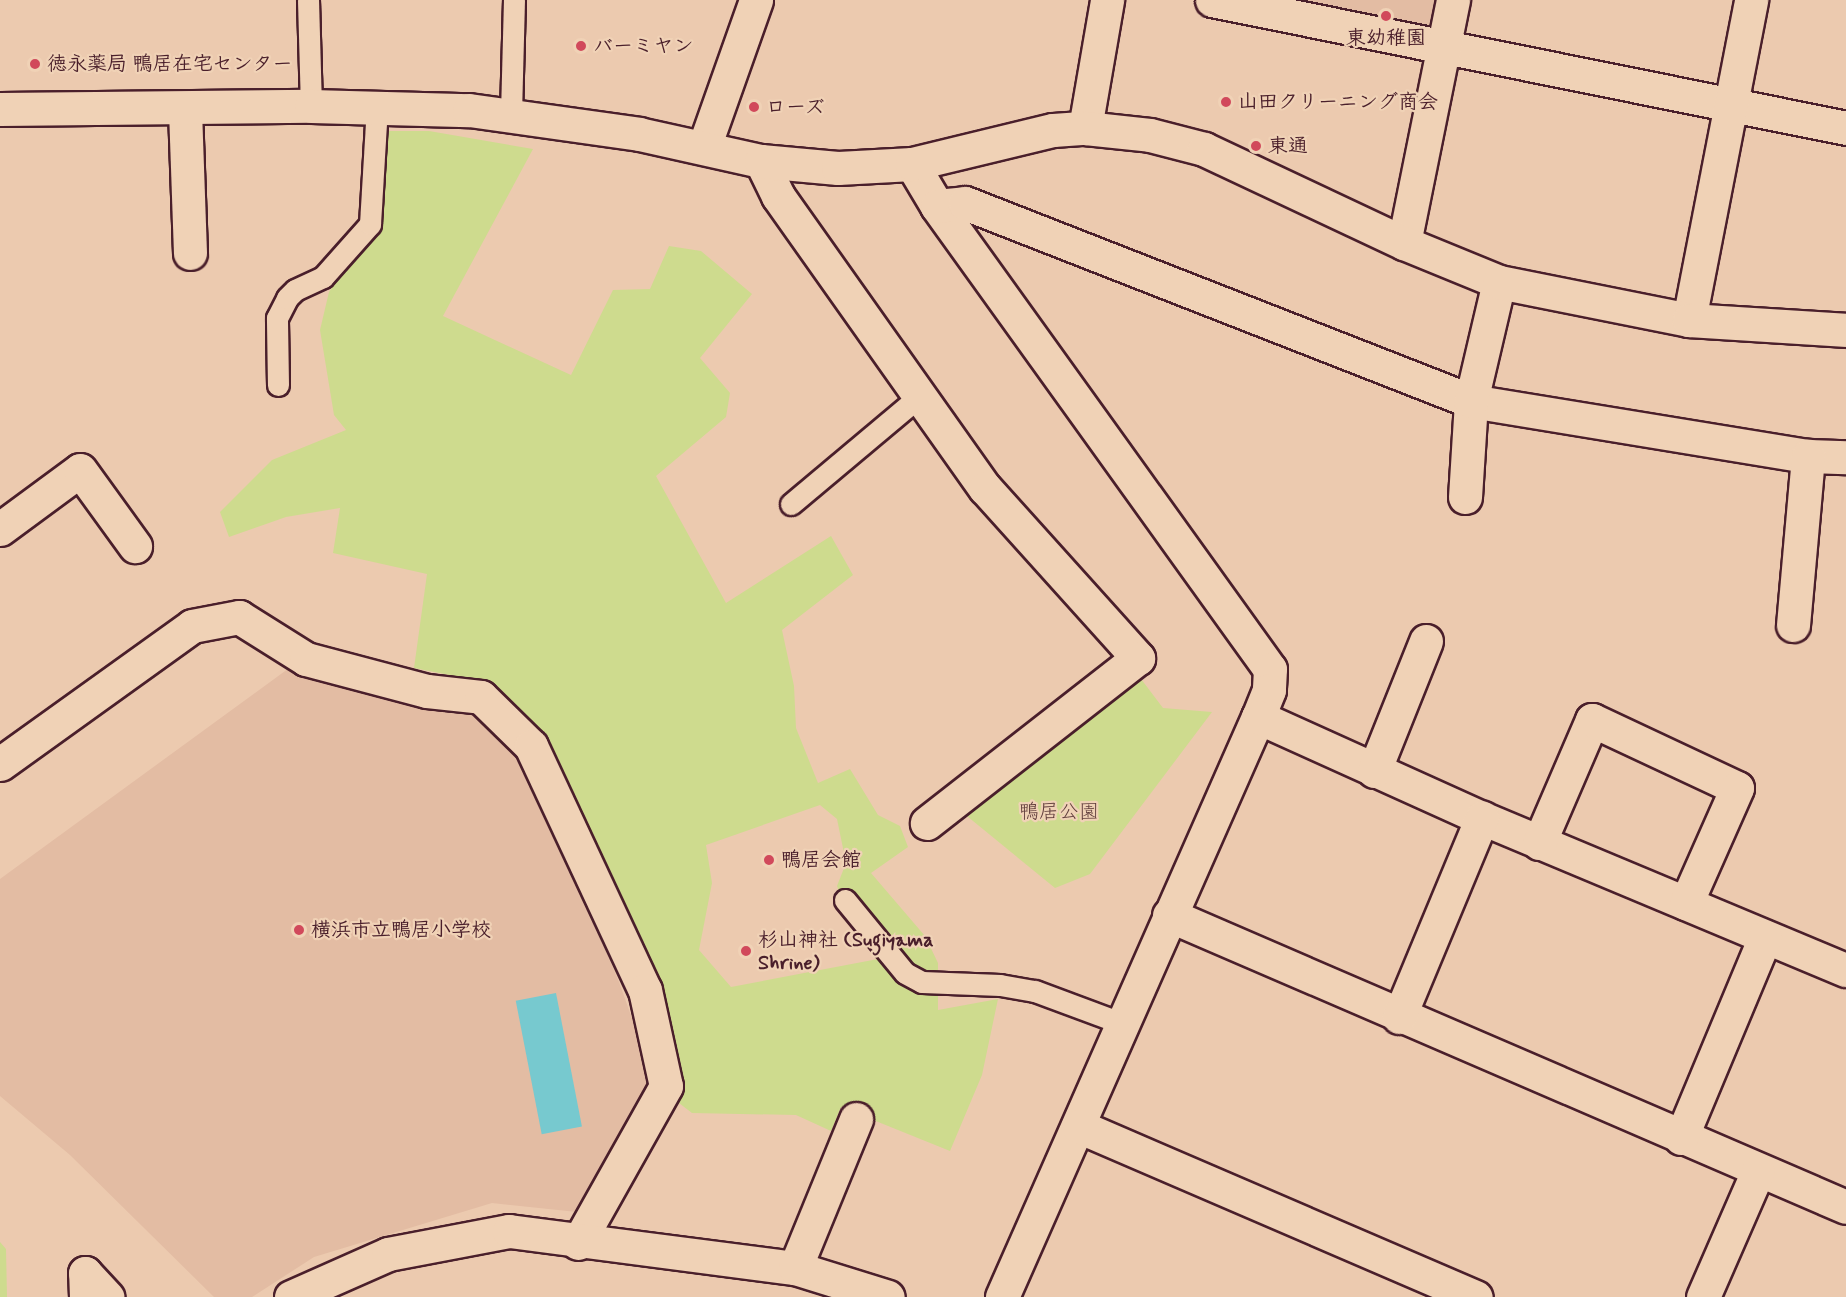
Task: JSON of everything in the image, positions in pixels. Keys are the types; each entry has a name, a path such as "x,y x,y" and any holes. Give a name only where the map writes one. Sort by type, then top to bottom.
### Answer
{"street":[{"path":"704,147 756,0"},
{"path":"1084,128 1107,0"},
{"path":"1212,0 1846,128"},
{"path":"1404,243 1453,0"},
{"path":"1689,320 1751,0"},
{"path":"0,109 185,110 311,106 511,114 704,147 761,161 838,168 912,164 1053,130 1084,128 1150,135 1204,149 1404,243 1498,282 1689,320 1846,330"},
{"path":"185,110 190,253"},
{"path":"761,161 778,196 985,488 1138,658 927,823"},
{"path":"912,164 937,206 1270,669 1269,690 1258,717 1002,1297"},
{"path":"937,206 965,203 1471,401 1808,456 1846,457"},
{"path":"1465,497 1471,401 1498,282"},
{"path":"1793,625 1808,456"},
{"path":"0,529 80,470 135,546"},
{"path":"0,764 192,626 239,617 306,659 427,691 482,697 531,746 541,767 645,990 666,1086 578,1243"},
{"path":"1374,771 1426,641"},
{"path":"1258,717 1374,771 1539,843 1846,970"},
{"path":"1539,843 1592,720 1737,788 1686,903"},
{"path":"1399,1017 1482,818"},
{"path":"1169,915 1399,1017 1846,1207"},
{"path":"1681,1138 1765,937"},
{"path":"795,1268 856,1119"},
{"path":"1078,1126 1476,1297"},
{"path":"1703,1297 1758,1171"},
{"path":"291,1297 388,1254 509,1231 578,1243 795,1268 888,1297"},
{"path":"86,1297 85,1273 107,1297"}],"lane":[{"path":"308,0 311,106"},
{"path":"511,114 514,0"},
{"path":"278,385 277,318 287,298 295,290 323,277 370,224 377,107"},
{"path":"791,504 921,395"},
{"path":"845,900 905,973 922,982 1000,985 1035,991 1121,1023"}],"shaded area":[{"name":"東幼稚園","path":"1262,0 1439,0 1427,32"},
{"name":"横浜市立鴨居小学校","path":"296,663 484,706 521,754 619,982 654,1080 577,1212 492,1203 314,1257 252,1297 214,1297 70,1155 0,1096 0,879"}],"green space":[{"path":"384,131 429,131 533,149 443,316 571,375 613,290 650,289 669,246 701,251 752,294 700,358 730,393 726,417 656,476 726,603 831,536 853,575 782,630 794,686 796,728 818,783 850,769 878,815 900,826 908,847 871,873 925,936 938,963 938,1010 998,999 982,1075 950,1151 841,1107 831,1131 796,1115 692,1113 675,1100 536,742 485,682 414,668 427,574 333,553 340,508 286,517 229,537 220,512 272,460 346,430 334,415 320,330 329,292 376,223","holes":["820,805 837,819 846,863 837,886 849,920 878,959 731,987 699,950 712,883 706,845"]},
{"name":"鴨居公園","path":"1135,671 1163,708 1212,712 1090,874 1055,888 962,812"},
{"path":"0,1242 6,1249 7,1297 0,1297"}],"water":[{"path":"556,993 582,1127 542,1134 516,1001"}],"place":[{"name":"東幼稚園","path":"1386,16"},
{"name":"バーミヤン","path":"581,46"},
{"name":"徳永薬局 鴨居在宅センター","path":"35,64"},
{"name":"山田クリーニング商会","path":"1226,102"},
{"name":"ローズ","path":"754,107"},
{"name":"東通","path":"1256,146"},
{"name":"鴨居会館","path":"769,860"},
{"name":"横浜市立鴨居小学校","path":"299,930"},
{"name":"杉山神社 (Sugiyama Shrine)","path":"746,951"}]}
